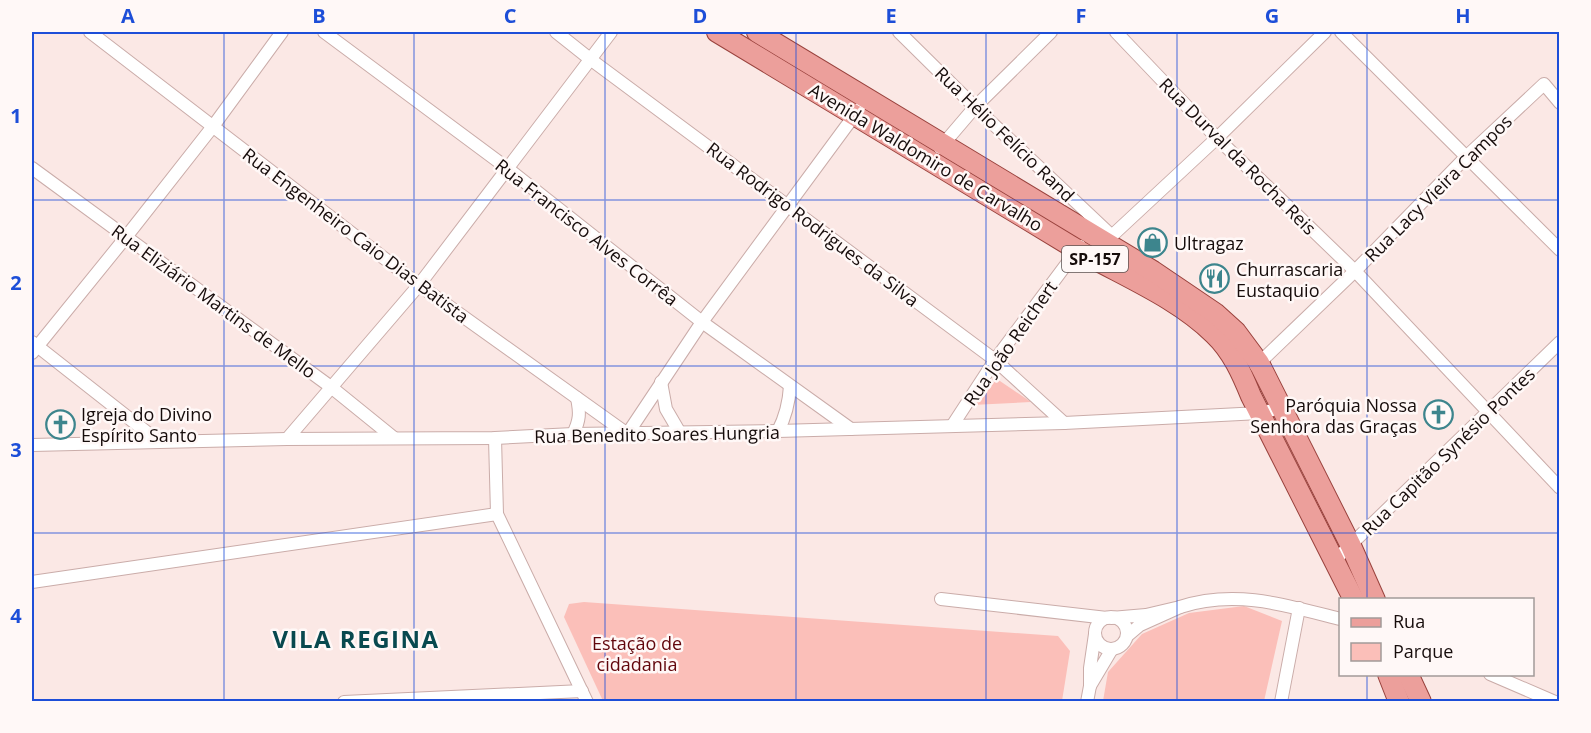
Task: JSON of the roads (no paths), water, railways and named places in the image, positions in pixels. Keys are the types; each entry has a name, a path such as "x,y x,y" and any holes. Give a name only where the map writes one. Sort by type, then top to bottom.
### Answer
{"main road":[{"name":"Avenida Waldomiro de Carvalho","path":"717,32 756,55 943,144 1102,237 1215,313 1236,332 1259,363 1351,546 1374,598"},
{"name":"Avenida Waldomiro de Carvalho","path":"769,34 931,160 1084,253 1181,308 1215,335 1244,376 1260,413 1353,598"},
{"path":"1388,676 1398,700"},
{"path":"1410,677 1421,702"}],"street":[{"name":"Rua Engenheiro Caio Dias Batista","path":"90,32 214,125 419,285 627,433"},
{"path":"158,441 34,347 126,237 214,125 282,32"},
{"name":"Rua Francisco Alves Corrêa","path":"324,32 507,168 702,322 850,429"},
{"name":"Rua Rodrigo Rodrigues da Silva","path":"556,32 995,360 1064,423"},
{"path":"286,439 419,285 611,32"},
{"name":"Rua Hélio Felício Rand","path":"899,32 1102,237"},
{"path":"931,160 975,107 1051,32"},
{"name":"Rua Durval da Rocha Reis","path":"1116,32 1217,138 1355,271 1560,488"},
{"name":"Rua João Reichert","path":"952,426 995,360 1084,253 1217,138 1325,32"},
{"path":"1341,32 1560,250"},
{"path":"756,55 769,34"},
{"name":"Rua Lacy Vieira Campos","path":"1244,376 1355,271 1466,157 1544,84 1560,103"},
{"path":"627,433 702,322 861,106"},
{"name":"Rua Eliziário Martins de Mello","path":"32,168 331,387 394,438"},
{"name":"Rua Capitão Synésio Pontes","path":"1335,560 1560,342"},
{"path":"661,382 666,409 680,433"},
{"path":"778,431 790,402 790,386"},
{"path":"573,434 580,414 577,398"},
{"name":"Rua Benedito Soares Hungria","path":"32,445 286,439 495,438 573,434 1064,423 1260,413 1281,408"},
{"path":"344,702 585,696 497,514 495,438"},
{"path":"32,582 497,514"},
{"path":"1087,702 1095,633 1098,624 1109,618 1146,615 1217,598 1246,599 1299,608 1339,618"},
{"path":"941,599 1116,618 1124,625 1127,636"},
{"path":"1095,633 1101,646 1112,649 1122,645 1127,636 1140,625 1180,607"},
{"path":"1281,702 1299,608"},
{"path":"1090,686 1112,649"},
{"path":"1492,676 1556,702"},
{"path":"1398,700 1410,677"}],"place":[{"name":"Ultragaz","path":"1153,243"},
{"name":"Churrascaria Eustaquio","path":"1215,279"},
{"name":"Paróquia Nossa Senhora das Graças","path":"1438,415"},
{"name":"Igreja do Divino Espírito Santo","path":"60,424"}],"district":[{"name":"VILA REGINA","path":"356,638"}],"park label":[{"name":"Estação de cidadania","path":"637,653"}]}
